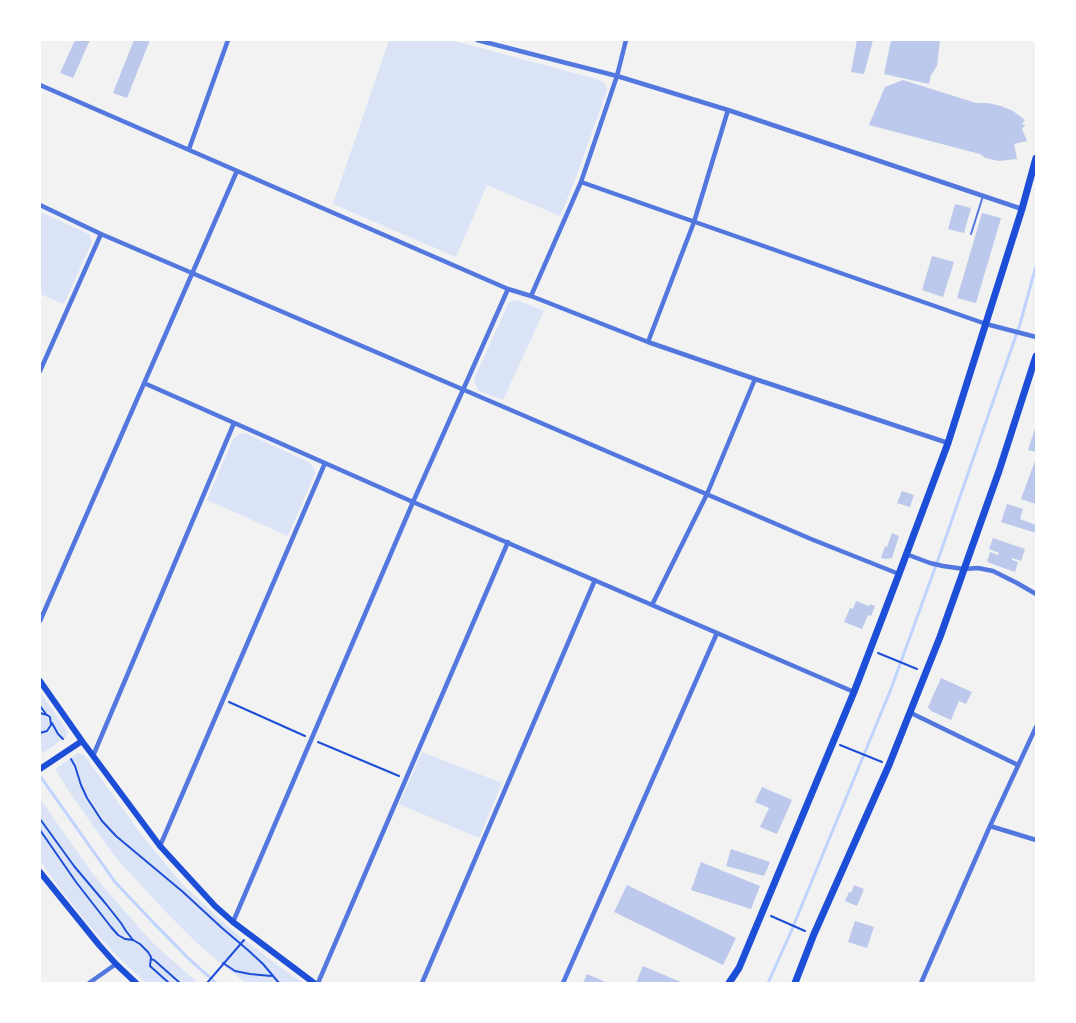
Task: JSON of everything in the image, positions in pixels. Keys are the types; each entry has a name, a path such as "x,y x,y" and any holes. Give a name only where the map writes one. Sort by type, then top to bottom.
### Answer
{"highway":[{"path":"729,983 738,968 854,692 948,443 1022,209 1036,158"},
{"path":"794,983 911,713 999,471 1036,356"}],"main road":[{"path":"40,681 82,742 160,846 215,906 248,934 314,983"},
{"path":"40,769 82,742"},
{"path":"40,872 99,945 136,983"}],"street":[{"path":"189,149 228,40"},
{"path":"477,40 617,76 728,110 1022,209"},
{"path":"531,296 581,182 617,76 626,40"},
{"path":"40,86 508,289 531,296 648,342 948,443"},
{"path":"648,342 694,222 728,110"},
{"path":"40,621 237,171"},
{"path":"581,182 986,324 1035,337"},
{"path":"40,205 101,234 464,390 811,539 899,574"},
{"path":"40,371 101,234"},
{"path":"233,922 413,502 508,289"},
{"path":"652,605 707,494 754,379"},
{"path":"144,383 413,502 854,692"},
{"path":"93,756 234,423"},
{"path":"160,846 325,463"},
{"path":"318,983 508,542"},
{"path":"906,554 943,566 993,571 1017,582 1036,594"},
{"path":"422,983 596,580"},
{"path":"563,983 717,633"},
{"path":"911,713 1018,765"},
{"path":"921,983 1036,727"},
{"path":"990,826 1036,840"},
{"path":"89,983 116,964"}],"lane":[{"path":"971,234 983,196"}],"path":[{"path":"869,649 926,673"},
{"path":"40,706 50,717 58,734 64,739"},
{"path":"40,713 47,715"},
{"path":"40,733 50,728 51,721"},
{"path":"833,742 889,765"},
{"path":"71,759 87,798 102,821 116,836 183,892 263,964 279,983"},
{"path":"40,819 74,866 133,940 148,952 151,959 150,966 168,983"},
{"path":"40,830 76,882 111,927 118,935 125,939 133,940"},
{"path":"762,912 800,929"},
{"path":"206,983 241,945 248,934"},
{"path":"151,959 180,983"},
{"path":"224,963 235,970 261,976 272,976"}],"shaded area":[{"path":"389,40 451,40 600,80 605,84 607,90 560,216 487,185 456,257 333,204"},
{"path":"40,212 89,234 92,242 64,304 40,294"},
{"path":"517,300 544,311 503,400 479,391 474,379 508,304"},
{"path":"245,433 309,462 313,467 315,473 288,536 207,500 233,439 239,434"},
{"path":"40,692 68,732 66,737 43,753 40,748"},
{"path":"422,752 502,783 479,838 399,804"},
{"path":"78,753 84,755 143,837 183,885 234,932 304,983 246,983 197,943 163,909 116,858 55,769"},
{"path":"40,799 94,875 115,900 154,944 198,983 146,983 122,961 86,922 40,861"}],"building":[{"path":"75,40 90,40 73,78 60,73"},
{"path":"134,40 150,40 127,98 113,93"},
{"path":"857,40 873,40 864,74 851,72"},
{"path":"891,40 940,40 937,66 931,75 929,84 884,74"},
{"path":"903,80 976,103 988,103 1013,111 1025,120 1022,124 1025,125 1022,129 1027,141 1014,144 1017,159 999,161 985,158 980,154 869,125 885,87"},
{"path":"955,204 971,208 964,233 948,229"},
{"path":"982,213 1001,218 976,303 957,298"},
{"path":"932,256 954,262 943,297 922,290"},
{"path":"1036,425 1036,452 1028,450"},
{"path":"1036,458 1036,504 1021,499"},
{"path":"902,491 914,495 910,507 897,503"},
{"path":"1007,504 1023,509 1020,519 1036,525 1036,533 1001,522"},
{"path":"892,533 899,536 892,558 881,558 885,546 887,547"},
{"path":"993,538 1025,549 1021,561 1012,558 1012,560 1018,562 1015,572 987,562 990,552 998,555 999,553 989,549"},
{"path":"856,601 869,606 870,604 875,606 871,616 868,615 862,629 844,622 850,608 853,609"},
{"path":"941,678 972,692 966,704 959,701 951,720 931,711 928,707"},
{"path":"762,787 792,800 777,834 760,827 769,808 755,802"},
{"path":"731,849 770,862 764,876 726,866"},
{"path":"701,862 760,886 751,909 691,890"},
{"path":"627,885 736,938 723,965 614,912"},
{"path":"854,885 864,889 857,906 845,901"},
{"path":"855,921 874,927 867,948 848,942"},
{"path":"643,966 683,983 636,983"},
{"path":"587,974 608,983 583,983"}],"waterway":[{"path":"768,983 891,689 1020,324 1036,266"},
{"path":"40,776 115,882 188,958 216,983"}]}
